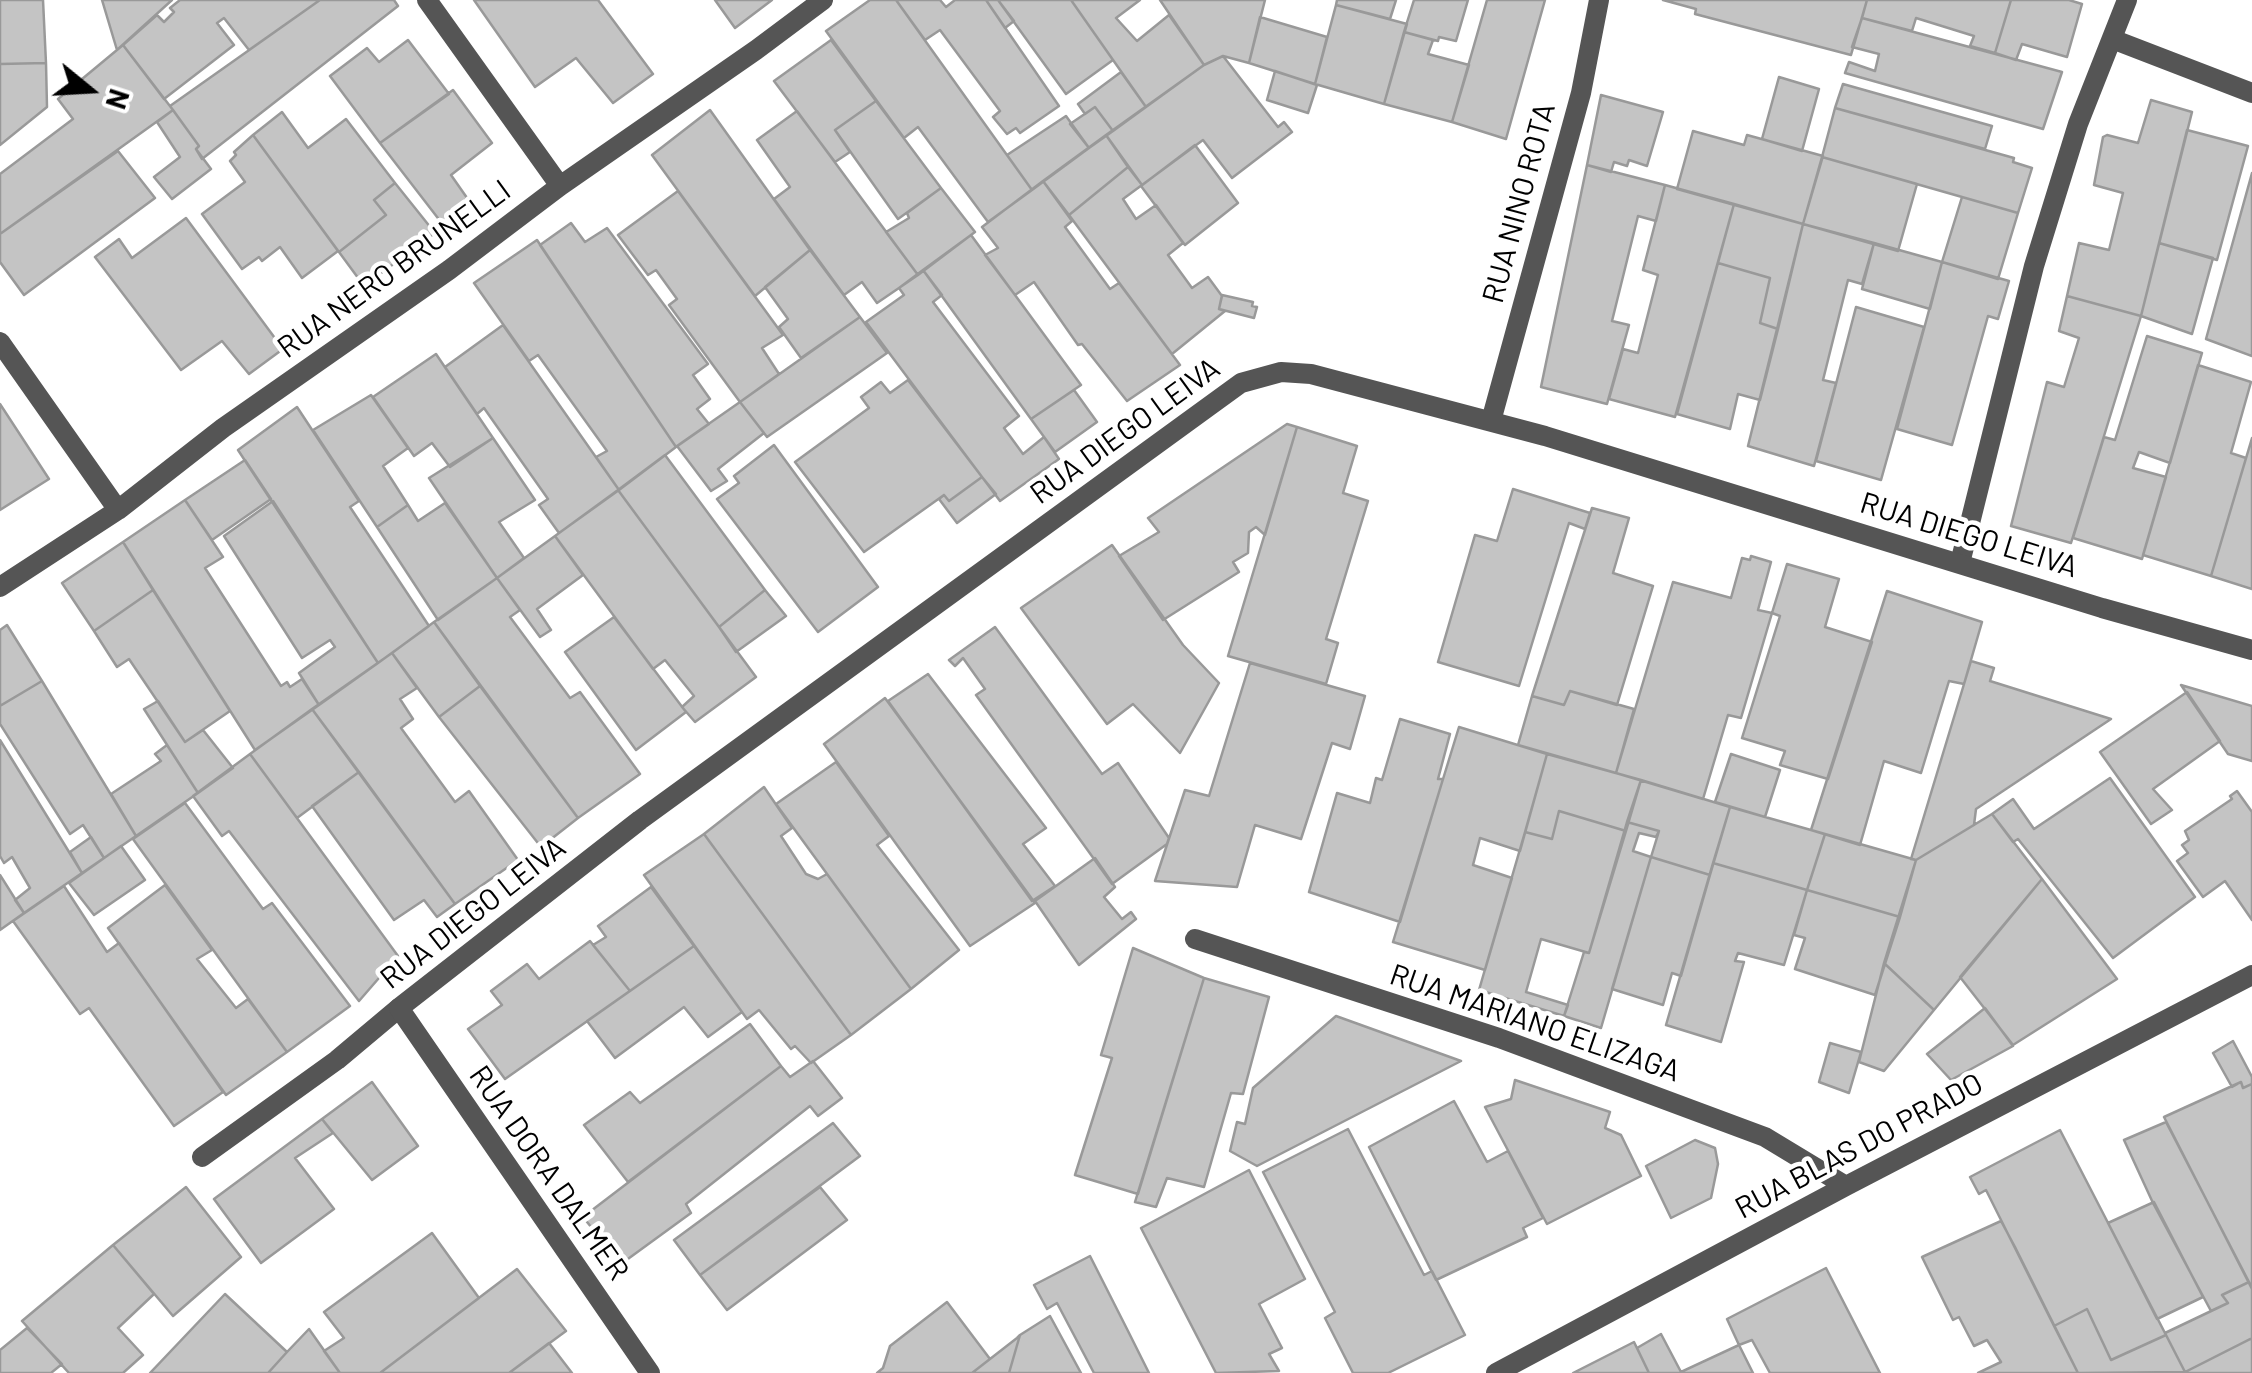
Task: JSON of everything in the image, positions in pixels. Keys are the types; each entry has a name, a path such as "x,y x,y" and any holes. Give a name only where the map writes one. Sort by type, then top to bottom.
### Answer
{"street":[{"path":"427,0 560,186"},
{"name":"RUA NERO BRUNELLI","path":"0,587 118,510 223,428 823,0"},
{"name":"RUA NINO ROTA","path":"1491,421 1581,93 1599,0"},
{"path":"1960,563 2034,266 2078,124 2127,0"},
{"path":"2112,39 2252,93"},
{"path":"0,342 118,510"},
{"name":"RUA DIEGO LEIVA","path":"202,1157 337,1060 640,820 1242,382 1281,372 1312,374 1491,421 2102,608 2252,650"},
{"name":"RUA MARIANO ELIZAGA","path":"1195,939 1500,1038 1747,1130 1846,1186"},
{"name":"RUA BLAS DO PRADO","path":"1496,1373 2252,975"},
{"name":"RUA DORA DALMER","path":"399,1008 650,1373"}],"building":[{"path":"0,0 43,0 46,63 0,64"},
{"path":"102,0 172,0 117,50"},
{"path":"180,0 320,0 249,50 224,18 217,23 234,45 164,99 123,45 157,15 164,22 174,12 170,8"},
{"path":"320,0 394,0 398,6 202,159 196,149 199,146 170,106"},
{"path":"474,0 598,0 653,74 613,103 576,58 535,87"},
{"path":"715,0 772,0 735,28"},
{"path":"870,0 896,0 1032,190 988,222 918,127 904,138 826,31"},
{"path":"896,0 940,0 946,7 955,0 986,0 1059,106 1020,133 1016,128 1007,134 993,117 1000,111 940,30 925,40"},
{"path":"986,0 998,0 1014,21 1005,28"},
{"path":"998,0 1071,0 1113,60 1066,94"},
{"path":"1071,0 1140,0 1116,18 1137,41 1169,15 1204,65 1146,107"},
{"path":"1160,0 1265,0 1249,63 1223,56 1204,65"},
{"path":"1337,0 1396,0 1390,19 1336,5"},
{"path":"1414,0 1468,0 1456,41 1439,37 1438,41 1404,32"},
{"path":"1487,0 1545,0 1506,139 1452,122"},
{"path":"1663,0 1867,0 1851,55 1695,14 1696,9"},
{"path":"1867,0 2011,0 1995,53 1970,46 1974,36 1916,18 1912,31 1862,18"},
{"path":"2011,0 2069,0 2082,4 2067,57 2022,44 2016,60 1995,53"},
{"path":"1336,5 1407,24 1384,104 1315,84"},
{"path":"1260,17 1327,37 1315,84 1249,63"},
{"path":"1862,18 2062,72 2043,129 1845,73 1849,62 1875,71 1879,54 1852,47"},
{"path":"1404,32 1433,40 1428,54 1469,65 1452,122 1384,104"},
{"path":"408,40 449,94 380,143 330,76 367,48 379,62"},
{"path":"831,40 876,101 835,130 850,152 835,162 774,81"},
{"path":"123,45 173,110 0,234 0,174 73,119 58,99"},
{"path":"1223,56 1278,127 1284,122 1292,132 1232,178 1203,140 1142,185 1106,135 1204,65"},
{"path":"46,63 47,107 0,145 0,64"},
{"path":"1275,71 1317,85 1308,113 1267,100"},
{"path":"1121,72 1146,107 1113,131 1095,107 1085,114 1078,104"},
{"path":"1779,77 1819,89 1802,151 1762,139"},
{"path":"1843,84 1992,126 1985,149 1835,108"},
{"path":"453,90 492,143 451,175 472,205 444,226 380,143"},
{"path":"1601,95 1663,112 1647,166 1629,160 1627,166 1614,162 1611,172 1587,165"},
{"path":"2151,100 2192,112 2141,316 2067,296 2079,243 2109,250 2123,193 2094,185 2103,137 2138,143"},
{"path":"876,101 941,188 898,219 835,130"},
{"path":"1095,107 1113,131 1089,148 1070,124"},
{"path":"1835,108 2014,158 2013,162 2032,168 2018,213 1822,157"},
{"path":"173,110 211,169 172,199 154,177 180,157 157,122"},
{"path":"710,110 810,250 755,296 652,155"},
{"path":"797,111 918,275 877,303 862,282 844,295 774,199 790,187 757,140"},
{"path":"282,112 308,148 346,119 395,183 374,200 386,215 339,252 253,135"},
{"path":"1066,116 1089,148 1032,190 1007,155"},
{"path":"2187,130 2248,146 2217,260 2159,243"},
{"path":"1693,131 1744,145 1747,135 1823,156 1803,224 1677,189"},
{"path":"253,135 338,251 302,278 280,247 262,261 259,257 242,269 202,214 245,182 230,161"},
{"path":"1106,135 1128,167 1069,215 1043,181"},
{"path":"1195,145 1238,203 1185,245 1141,186"},
{"path":"118,151 155,198 24,295 0,262 0,234"},
{"path":"1822,157 1917,184 1898,251 1803,224"},
{"path":"1587,165 1665,185 1656,221 1638,216 1612,321 1629,325 1607,404 1541,387"},
{"path":"1128,167 1142,185 1123,199 1136,219 1156,205 1183,243 1168,255 1192,288 1208,277 1222,296 1219,309 1225,311 1172,354 1069,215"},
{"path":"2252,173 2252,356 2206,339"},
{"path":"1043,181 1072,221 1065,227 1110,289 1119,283 1180,365 1127,401 1082,344 1078,345 1034,282 1015,295 985,255 998,248 982,227"},
{"path":"395,183 435,233 364,286 339,252 386,215 374,200"},
{"path":"1665,185 1734,204 1675,417 1609,399 1623,349 1638,353 1658,275 1643,270"},
{"path":"941,188 975,232 918,275 886,232 909,218 907,213"},
{"path":"678,191 783,335 762,348 779,374 740,402 669,305 677,299 656,270 648,275 618,235"},
{"path":"1962,197 2018,213 1998,279 1942,262"},
{"path":"1734,204 1803,224 1778,329 1760,323 1770,278 1718,263"},
{"path":"186,218 283,349 249,374 222,341 181,370 95,257 119,239 132,258"},
{"path":"571,223 585,242 607,228 708,364 693,375 710,399 697,409 709,424 676,447 540,245"},
{"path":"1803,224 1874,243 1862,284 1848,280 1823,380 1836,383 1814,466 1748,446"},
{"path":"971,235 1081,385 1031,419 923,270"},
{"path":"537,240 676,447 619,490 596,457 607,451 538,355 529,361 474,283"},
{"path":"1874,243 1942,262 1930,309 1862,289"},
{"path":"2159,243 2213,258 2192,334 2141,316"},
{"path":"810,250 860,317 801,358 779,327 788,319 765,287"},
{"path":"1942,262 2009,281 1998,319 1988,316 1952,445 1897,429"},
{"path":"1718,263 1770,278 1760,323 1778,329 1760,400 1738,394 1730,429 1677,414"},
{"path":"923,270 942,295 933,302 1019,416 1004,428 1023,454 1044,437 1059,459 1000,501 866,322 904,295 899,288"},
{"path":"1222,295 1253,302 1252,306 1257,307 1254,318 1219,309"},
{"path":"2067,296 2141,316 2071,543 2011,526 2047,382 2064,387 2079,338 2059,331"},
{"path":"1856,307 1924,327 1881,480 1816,461"},
{"path":"860,317 887,353 767,437 740,402"},
{"path":"503,325 619,490 559,533 539,505 548,499 484,408 477,414 445,367"},
{"path":"2147,336 2202,353 2170,463 2139,452 2133,468 2166,477 2142,559 2073,538 2104,437 2115,440"},
{"path":"436,354 493,438 450,467 432,443 414,456 373,397"},
{"path":"2198,365 2251,382 2231,453 2246,458 2211,576 2143,555"},
{"path":"908,380 982,477 949,501 944,495 864,552 795,462 869,408 861,397 881,382 890,393"},
{"path":"1074,390 1097,422 1055,452 1031,419"},
{"path":"371,395 408,448 383,466 408,505 377,527 313,430"},
{"path":"740,402 764,433 718,469 727,481 711,491 677,446"},
{"path":"0,404 49,479 0,510"},
{"path":"297,407 359,501 350,507 429,626 378,663 238,450"},
{"path":"1287,424 1297,427 1265,535 1256,527 1249,532 1248,553 1233,562 1239,572 1163,620 1119,556 1159,532 1148,518"},
{"path":"1297,427 1357,446 1343,493 1368,501 1326,639 1338,643 1326,684 1228,656"},
{"path":"493,438 535,500 499,522 524,558 497,578 429,478"},
{"path":"2252,438 2252,589 2211,576"},
{"path":"774,445 878,587 818,632 717,499 739,483 734,476"},
{"path":"665,455 765,590 719,627 618,490"},
{"path":"245,460 271,499 212,540 185,500"},
{"path":"982,477 996,494 957,523 939,499 944,495 949,501"},
{"path":"1513,489 1590,513 1585,529 1569,523 1519,686 1438,662 1475,535 1497,541"},
{"path":"618,490 756,677 695,722 682,707 694,696 665,660 653,669 555,536"},
{"path":"185,500 223,557 205,568 281,686 287,682 290,687 302,679 319,705 255,750 123,542"},
{"path":"273,501 378,663 319,705 299,673 335,647 330,640 302,658 224,536"},
{"path":"445,503 497,578 438,620 377,527 408,505 418,521"},
{"path":"1592,508 1629,518 1613,573 1653,586 1617,705 1570,691 1564,705 1532,696"},
{"path":"555,536 583,575 537,609 551,630 540,637 497,578"},
{"path":"123,542 153,590 94,631 62,583"},
{"path":"1112,545 1183,645 1219,683 1180,753 1133,704 1107,724 1021,608"},
{"path":"1751,556 1771,562 1758,610 1772,613 1741,718 1728,715 1703,799 1616,773 1673,582 1731,598 1742,558 1750,560"},
{"path":"1787,564 1839,579 1825,627 1872,642 1828,779 1780,765 1785,751 1742,738 1780,616 1772,613"},
{"path":"497,578 520,610 510,617 570,698 580,692 640,774 578,818 434,622"},
{"path":"153,590 230,711 185,742 129,659 117,667 94,631"},
{"path":"765,590 786,616 736,652 719,627"},
{"path":"1887,591 1982,622 1964,684 1949,681 1921,773 1884,761 1860,845 1811,830"},
{"path":"614,617 686,712 636,750 565,652"},
{"path":"434,622 480,686 439,717 392,653"},
{"path":"7,625 42,681 0,706 0,630"},
{"path":"995,627 1102,774 1118,763 1169,838 1167,844 1112,884 976,695 985,689 963,658 955,666 949,660"},
{"path":"392,653 417,688 400,699 413,719 401,728 455,802 469,791 518,860 455,904 312,709"},
{"path":"1971,661 1994,668 1990,681 2111,719 1976,809 1974,825 1916,860 1911,859"},
{"path":"1250,663 1365,696 1350,749 1332,743 1301,839 1255,825 1237,887 1155,881 1185,790 1209,796"},
{"path":"928,674 1046,828 1023,844 1055,886 1032,901 888,701"},
{"path":"42,681 136,836 104,858 83,825 70,834 0,724 0,706"},
{"path":"2181,685 2252,706 2252,761 2228,754"},
{"path":"480,686 578,818 541,847 439,717"},
{"path":"1570,691 1634,709 1616,773 1518,745 1532,696 1564,705"},
{"path":"2187,692 2220,741 2153,789 2172,810 2151,824 2100,752"},
{"path":"885,698 1035,903 970,946 824,744"},
{"path":"158,701 185,742 203,730 233,768 198,793 144,709"},
{"path":"312,709 359,772 297,818 250,754"},
{"path":"1400,719 1450,734 1438,779 1443,779 1400,922 1309,892 1337,793 1370,803 1376,778 1382,780"},
{"path":"1459,727 1547,754 1520,851 1480,838 1473,865 1512,878 1485,970 1393,942"},
{"path":"0,740 82,873 24,913 15,900 30,888 12,857 4,863 0,856"},
{"path":"167,745 198,793 136,836 111,794 161,761 155,754"},
{"path":"250,754 398,956 359,1001 229,831 222,836 193,796"},
{"path":"1547,754 1641,780 1626,831 1559,811 1552,839 1525,832"},
{"path":"1731,754 1780,770 1765,817 1715,802"},
{"path":"836,762 889,836 877,845 959,950 911,989 776,804"},
{"path":"359,772 455,904 437,917 424,900 394,920 312,806"},
{"path":"2110,778 2195,897 2113,958 2018,839 2013,842 1992,814 2013,799 2034,829"},
{"path":"1641,780 1730,807 1710,875 1651,857 1659,831 1627,822"},
{"path":"764,787 792,828 781,836 806,874 818,879 827,874 911,989 851,1035 704,834"},
{"path":"2237,791 2252,812 2252,920 2225,881 2203,897 2177,861 2188,853 2182,845 2189,840 2185,831 2232,799 2230,796"},
{"path":"185,803 263,909 272,903 350,1006 287,1052 133,839"},
{"path":"1730,807 1825,834 1807,890 1713,863"},
{"path":"1559,811 1626,831 1589,953 1541,939 1526,992 1568,1005 1564,1016 1479,990 1525,832 1552,839"},
{"path":"1992,814 2042,879 1934,1010 1884,963 1916,860"},
{"path":"1627,822 1659,831 1656,837 1639,833 1633,851 1651,857 1601,1028 1564,1016 1584,952 1589,953"},
{"path":"704,834 851,1035 811,1063 795,1046 791,1049 759,1010 747,1019 644,875"},
{"path":"1825,834 1916,860 1900,917 1807,890"},
{"path":"91,837 104,858 82,873 70,852"},
{"path":"121,846 145,880 94,915 69,883"},
{"path":"1651,857 1710,875 1681,976 1672,973 1663,1005 1612,989"},
{"path":"1095,858 1115,887 1104,897 1122,919 1131,912 1136,919 1079,965 1035,901"},
{"path":"1713,863 1807,890 1784,965 1738,953 1735,961 1744,962 1721,1042 1666,1025"},
{"path":"0,875 24,913 0,930"},
{"path":"2042,879 2117,979 2013,1045 1960,977"},
{"path":"165,885 212,950 197,959 236,1008 248,999 287,1052 226,1095 108,928"},
{"path":"64,886 107,952 119,943 223,1092 174,1126 89,1008 80,1014 13,921"},
{"path":"651,887 694,946 630,991 593,945 606,937 598,926"},
{"path":"1807,890 1900,917 1875,995 1795,969 1805,938 1794,935"},
{"path":"590,941 630,991 505,1079 468,1029 502,1005 491,991 527,964 539,979"},
{"path":"694,946 742,1012 708,1037 684,1007 615,1058 587,1021"},
{"path":"1133,948 1204,978 1138,1194 1075,1175 1112,1058 1101,1055"},
{"path":"1884,963 1934,1010 1884,1071 1859,1062"},
{"path":"1204,978 1269,997 1243,1094 1231,1093 1204,1187 1167,1178 1156,1207 1135,1202"},
{"path":"1985,1008 2013,1046 1951,1080 1927,1054"},
{"path":"1336,1016 1461,1061 1257,1166 1230,1151 1237,1122 1245,1124 1253,1088"},
{"path":"750,1024 781,1066 628,1182 584,1125 630,1092 640,1103"},
{"path":"2233,1041 2252,1077 2252,1084 2243,1088 2241,1082 2232,1087 2213,1053"},
{"path":"1830,1043 1861,1052 1849,1093 1819,1082"},
{"path":"813,1061 842,1098 818,1116 810,1106 686,1204 691,1213 621,1264 583,1217 781,1066 790,1077"},
{"path":"1515,1080 1610,1112 1605,1128 1621,1135 1641,1176 1547,1224 1485,1107 1511,1099"},
{"path":"372,1082 418,1146 372,1180 322,1119"},
{"path":"2241,1082 2243,1088 2252,1084 2252,1289 2164,1117"},
{"path":"1454,1101 1487,1162 1508,1151 1543,1218 1523,1228 1527,1237 1436,1280 1369,1147"},
{"path":"322,1119 333,1133 295,1158 334,1209 261,1263 214,1199"},
{"path":"2166,1122 2249,1282 2222,1295 2228,1303 2211,1311 2124,1140"},
{"path":"833,1123 860,1156 700,1275 674,1240"},
{"path":"1348,1129 1424,1275 1432,1271 1465,1335 1388,1373 1353,1373 1325,1318 1335,1312 1263,1172"},
{"path":"2060,1130 2166,1335 2111,1360 2087,1309 2054,1326 1986,1190 1979,1194 1970,1177"},
{"path":"1695,1140 1715,1148 1718,1164 1711,1198 1671,1218 1646,1166"},
{"path":"1249,1170 1305,1279 1259,1304 1282,1348 1269,1354 1279,1371 1216,1373 1141,1228"},
{"path":"186,1187 241,1257 173,1316 113,1245"},
{"path":"820,1187 847,1220 727,1310 700,1275"},
{"path":"2154,1202 2203,1297 2157,1319 2108,1223"},
{"path":"2001,1221 2078,1373 1978,1373 2001,1362 1987,1340 1974,1346 1959,1317 1953,1320 1922,1257"},
{"path":"432,1233 479,1298 380,1373 340,1373 324,1351 344,1338 324,1312"},
{"path":"113,1245 154,1294 118,1328 143,1355 123,1373 69,1373 22,1321"},
{"path":"1090,1256 1149,1373 1094,1373 1057,1303 1047,1309 1034,1285"},
{"path":"1826,1268 1880,1373 1770,1373 1752,1340 1739,1345 1727,1319"},
{"path":"517,1269 566,1331 509,1373 380,1373"},
{"path":"2249,1282 2252,1338 2185,1372 2165,1333 2228,1303 2222,1295"},
{"path":"225,1294 287,1352 268,1373 150,1373"},
{"path":"947,1302 990,1359 972,1373 877,1373 883,1368 890,1346"},
{"path":"2087,1309 2111,1360 2166,1335 2185,1372 2078,1373 2054,1326"},
{"path":"1050,1316 1081,1373 1009,1373 1020,1335"},
{"path":"27,1328 62,1364 51,1373 0,1373 0,1350"},
{"path":"309,1329 340,1373 268,1373 287,1352"},
{"path":"1661,1334 1681,1372 1739,1345 1753,1373 1649,1373 1637,1348"},
{"path":"1020,1335 1009,1373 972,1373 1017,1338"},
{"path":"2252,1338 2252,1373 2185,1373 2185,1372"},
{"path":"1634,1342 1649,1373 1573,1373"},
{"path":"549,1343 572,1373 509,1373"}]}
